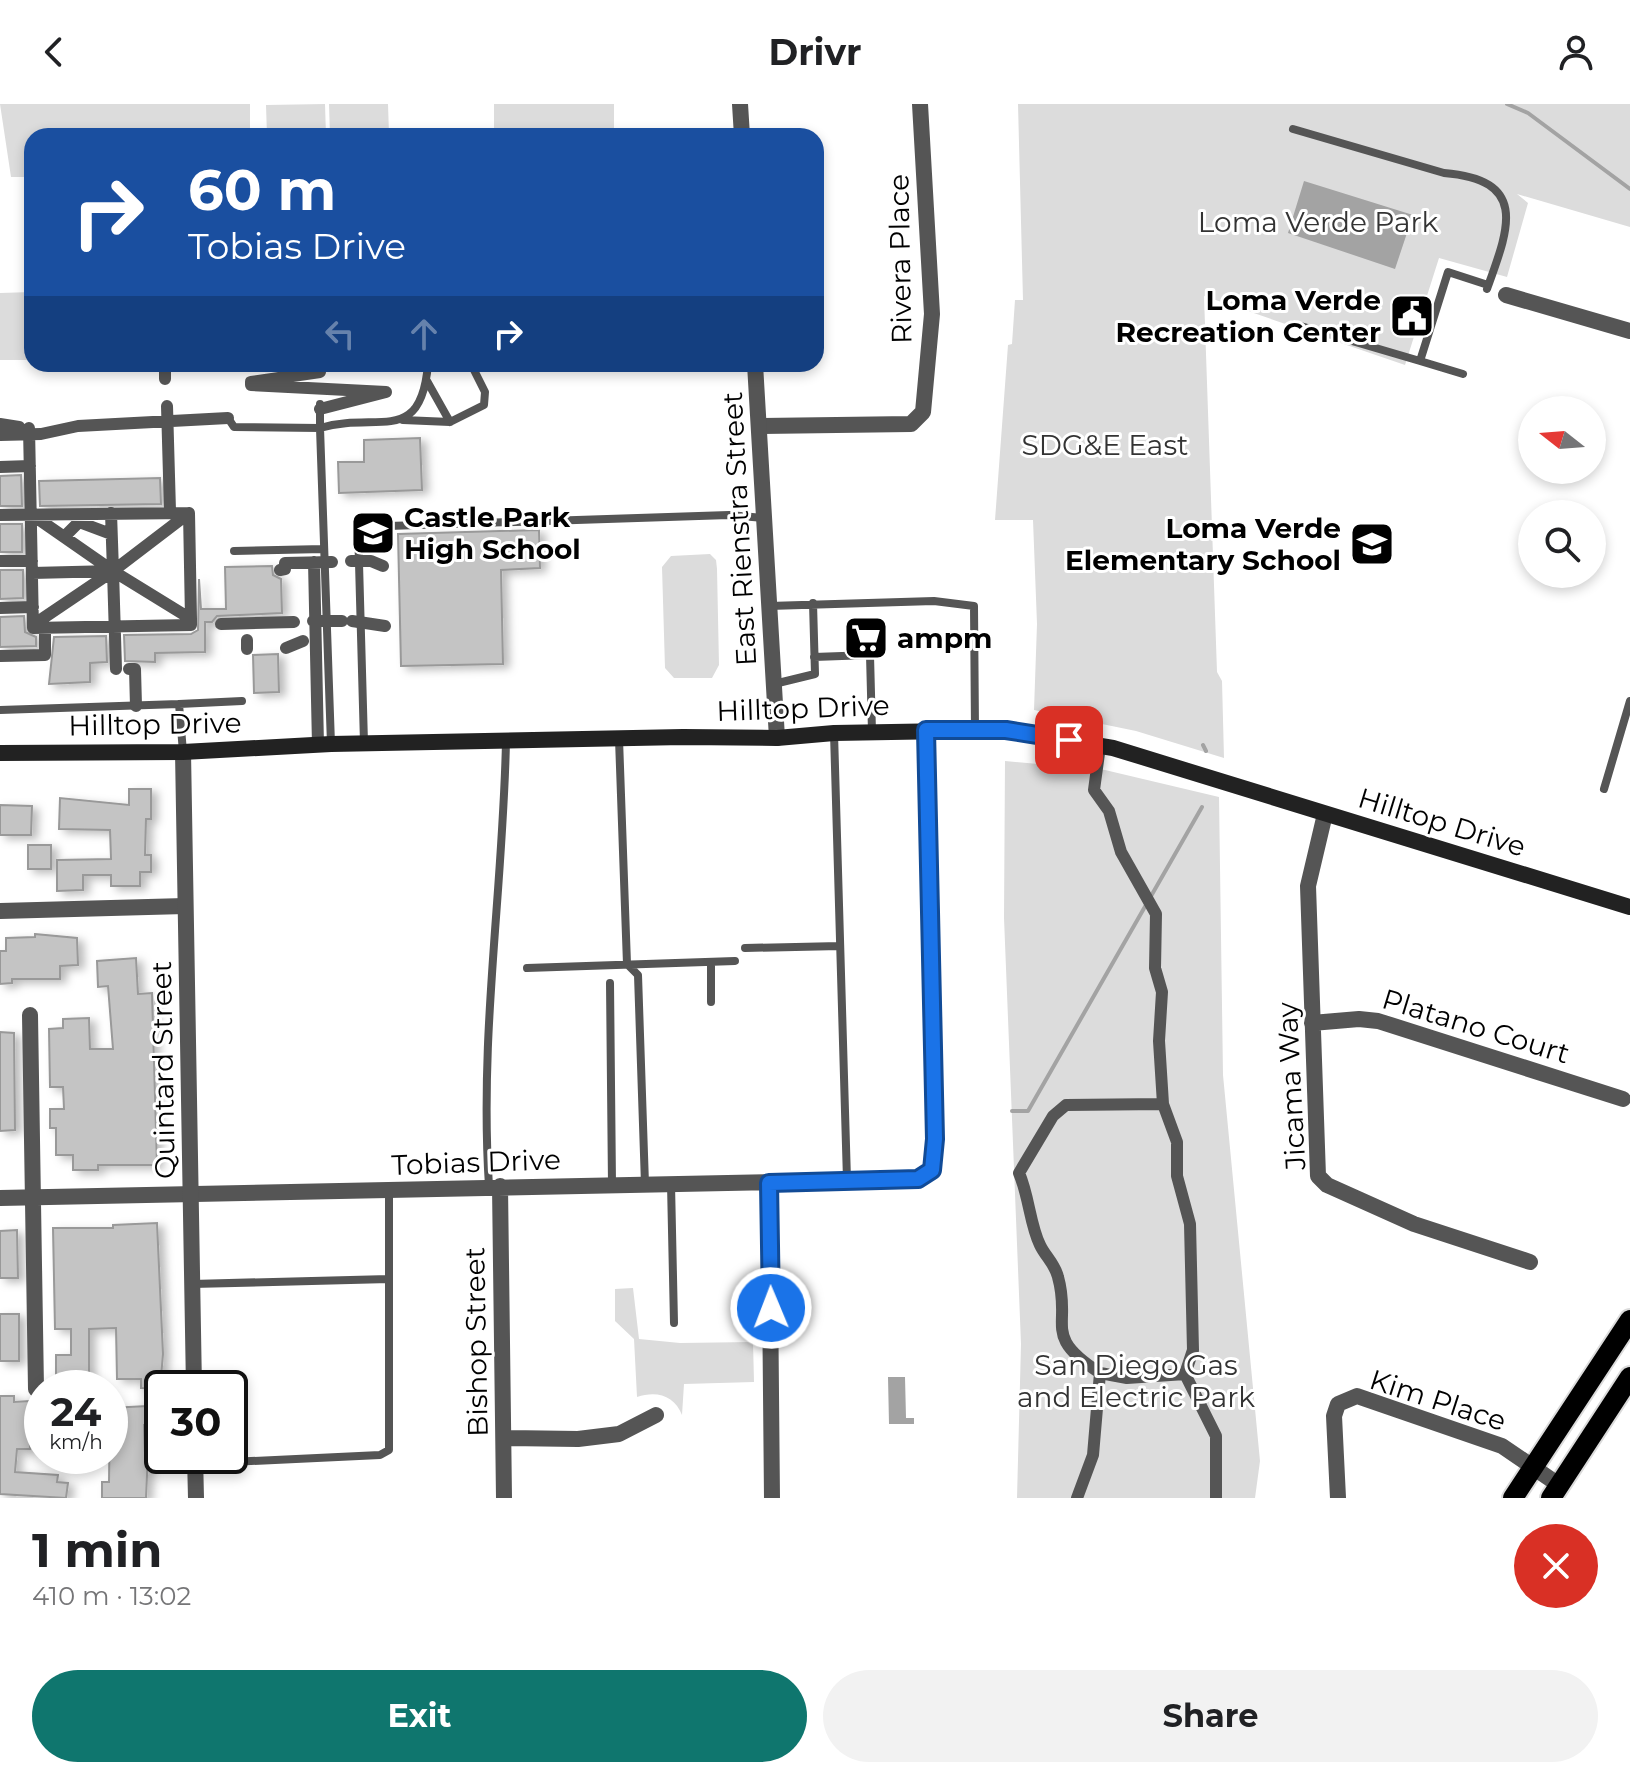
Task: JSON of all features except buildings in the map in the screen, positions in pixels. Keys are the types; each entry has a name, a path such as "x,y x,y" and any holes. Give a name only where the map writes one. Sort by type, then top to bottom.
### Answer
{"main road":[{"name":"Hilltop Drive","path":"0,753 183,752 324,744 777,738 834,733 1006,730 1100,746 1630,907"},
{"path":"1513,1498 1630,1320"},
{"path":"1555,1492 1630,1377"}],"street":[{"path":"740,104 742,128"},
{"name":"Rivera Place","path":"759,426 911,424 923,412 932,314 920,104"},
{"path":"1506,295 1630,331"},
{"path":"165,372 165,379"},
{"name":"East Rienstra Street","path":"756,372 777,738"},
{"path":"167,406 170,511"},
{"path":"0,435 78,426 228,418"},
{"path":"0,424 19,427 26,432 30,466 33,607 45,655 0,656"},
{"path":"0,467 30,466"},
{"path":"111,513 113,626 123,669 135,669 136,706"},
{"path":"0,515 79,518 111,513 189,513"},
{"path":"39,626 189,513"},
{"path":"39,626 191,625 189,513"},
{"path":"31,514 113,571 191,619"},
{"path":"79,518 111,534"},
{"path":"64,537 79,518"},
{"path":"280,570 285,569 285,563 324,559 318,621 324,744"},
{"path":"0,561 32,567 113,571"},
{"path":"355,561 383,566"},
{"path":"0,608 33,607"},
{"path":"221,624 247,635 287,620"},
{"path":"318,621 352,621 385,626"},
{"path":"286,648 303,641"},
{"name":"Tobias Drive","path":"0,1198 918,1179 932,1170 935,1151 926,730"},
{"path":"1100,746 1094,790 1109,811 1121,852 1156,914 1155,968 1162,992 1159,1041 1163,1104 1177,1142 1177,1176 1190,1224 1193,1335 1185,1374 1216,1436 1216,1498"},
{"name":"Quintard Street","path":"183,752 194,1370"},
{"name":"Jicama Way","path":"1325,814 1308,886 1318,1176 1327,1185 1414,1224 1530,1262"},
{"path":"0,911 185,906"},
{"path":"30,1015 36,1370"},
{"name":"Platano Court","path":"1312,1023 1359,1019 1378,1021 1623,1099"},
{"path":"1163,1104 1066,1105 1053,1116 1019,1173 1030,1199 1035,1233 1059,1279 1063,1337 1084,1362 1100,1373 1127,1378 1185,1374"},
{"path":"769,1183 772,1498"},
{"name":"Bishop Street","path":"494,1186 504,1498"},
{"path":"1077,1498 1093,1455 1100,1373"},
{"name":"Kim Place","path":"1338,1498 1334,1416 1338,1404 1357,1396 1502,1446 1533,1466 1555,1492"},
{"path":"504,1438 578,1439 619,1434 656,1415"},
{"path":"195,1474 196,1498"}],"lane":[{"path":"1293,129 1444,173 1467,175 1489,183 1501,192 1507,213 1488,287 1448,272 1420,361"},
{"path":"1294,324 1463,374"},
{"path":"402,420 413,414 426,393 427,372"},
{"path":"228,418 234,427 320,428 342,422 402,420 450,422 484,405 485,392 475,372"},
{"path":"426,380 450,422"},
{"path":"234,551 324,559 320,386"},
{"path":"364,743 352,621 358,527 729,515 764,518"},
{"path":"769,606 934,601 974,606 975,730"},
{"path":"774,684 815,674 813,603"},
{"path":"814,657 870,655 872,732"},
{"path":"0,710 242,701"},
{"path":"1604,789 1630,701"},
{"path":"179,704 183,752"},
{"path":"834,733 847,1181"},
{"path":"619,738 627,964 638,975 645,1184"},
{"path":"494,1186 485,1129 486,1022 505,816 506,740"},
{"path":"745,948 840,946"},
{"path":"527,968 735,961"},
{"path":"711,962 711,1002"},
{"path":"610,983 612,1185"},
{"path":"671,1184 674,1323"},
{"path":"248,1461 380,1455 389,1450 389,1190"},
{"path":"192,1284 389,1279"}],"green space":[{"path":"0,104 250,104 250,128 24,128 24,177 11,177"},
{"path":"325,104 326,128 267,128 266,105"},
{"path":"329,104 388,104 389,128 330,128"},
{"path":"494,104 614,104 614,128 494,128"},
{"name":"SDG&E East","path":"1018,104 1630,104 1630,227 1517,194 1528,203 1507,277 1439,258 1405,365 1204,296 1217,672 1222,681 1224,758 1136,731 1034,710 1037,624 1033,520 995,520 1008,345 1012,344 1015,300 1023,300"},
{"path":"24,292 24,360 0,360 0,293"},
{"path":"710,554 716,560 717,569 719,665 712,678 674,678 665,668 662,567 671,556"},
{"name":"San Diego Gas and Electric Park","path":"1005,761 1105,770 1219,797 1223,1075 1260,1461 1255,1498 1017,1498 1021,1344 1004,918"},
{"path":"633,1288 639,1339 680,1343 753,1342 754,1382 684,1384 682,1415 675,1403 664,1396 651,1394 637,1397 634,1339 615,1321 615,1289"}],"shaded area":[{"path":"1304,181 1413,215 1395,269 1288,233"},
{"path":"888,1377 905,1377 906,1418 914,1418 914,1424 889,1424"}],"waterway":[{"path":"1507,104 1528,113 1630,189"},
{"path":"1203,745 1206,751"},
{"path":"1012,1111 1028,1111 1202,807"}],"place":[{"name":"Loma Verde Recreation Center","path":"1412,316"},
{"name":"Castle Park High School","path":"373,533"},
{"name":"Loma Verde Elementary School","path":"1372,544"},
{"name":"ampm","path":"866,638"}],"route":[{"path":"771,1308 769,1183 918,1179 932,1170 935,1139 926,730 1006,730 1069,740"}],"park label":[{"name":"Loma Verde Park","path":"1318,222"}]}
